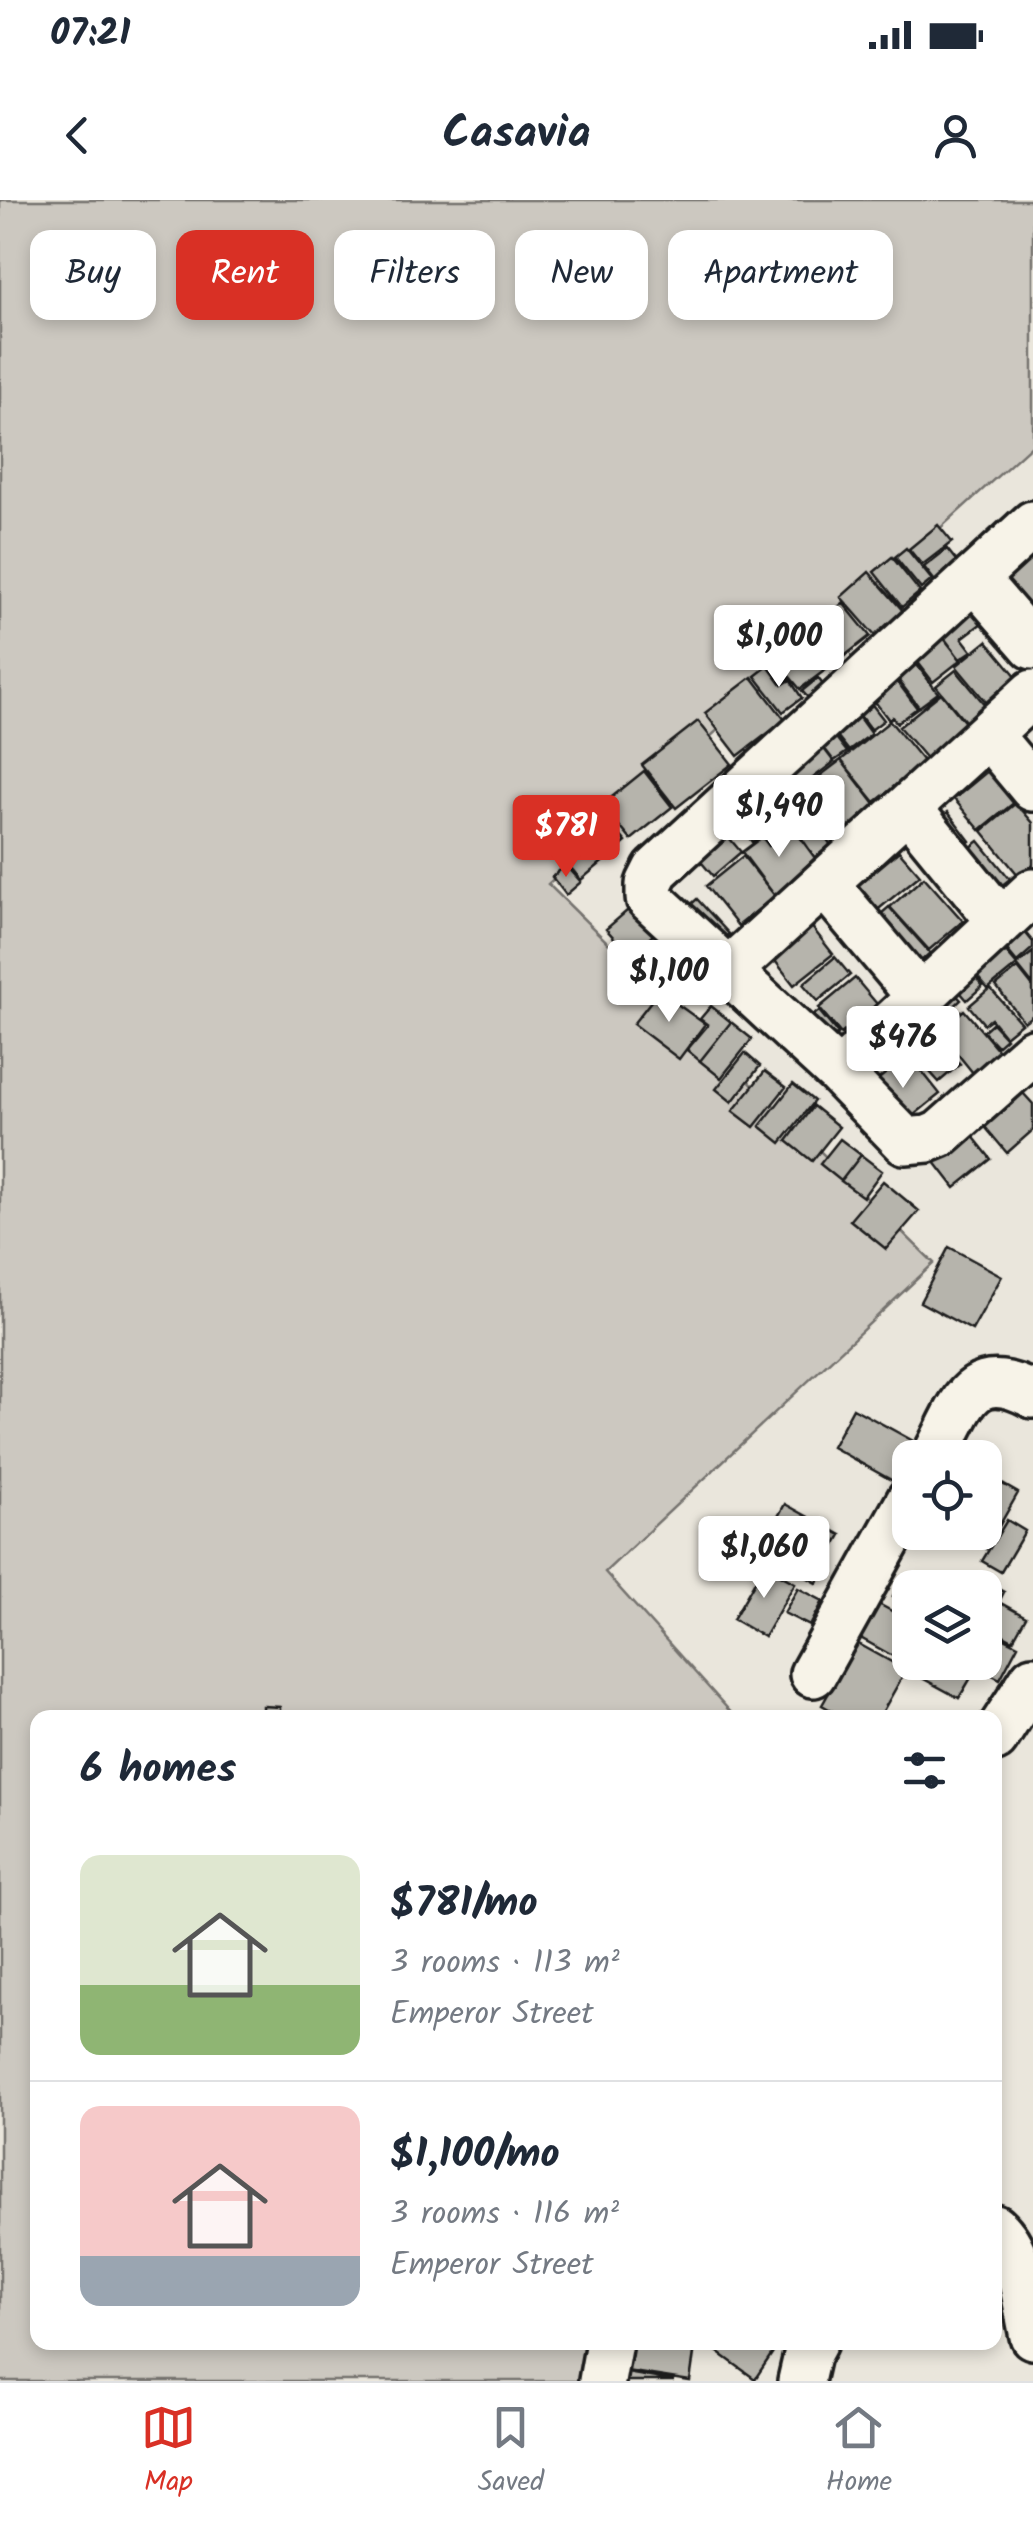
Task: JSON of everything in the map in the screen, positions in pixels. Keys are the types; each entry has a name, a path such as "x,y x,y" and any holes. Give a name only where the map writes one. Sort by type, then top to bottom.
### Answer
{"street":[{"path":"1033,524 656,870 649,884 650,898 839,1072 906,1141 928,1140 940,1134 1033,1052"},
{"path":"974,578 1033,646"},
{"path":"729,970 1033,693"},
{"path":"988,734 1033,788"},
{"path":"839,1072 1017,907 908,808"},
{"path":"825,884 921,998"},
{"path":"944,1440 972,1390 991,1381 1009,1382 1033,1395"},
{"path":"813,1674 892,1532"},
{"path":"1002,1727 1033,1679"},
{"path":"1002,2236 1015,2260 1033,2336"},
{"path":"602,2381 608,2350"},
{"path":"801,2381 810,2350"}],"shaded area":[{"path":"0,200 1033,200 1033,444 548,884 934,1263 605,1572 729,1710 30,1710 30,2350 583,2350 579,2381 0,2381"}],"building":[{"path":"938,525 952,542 922,565 909,549"},
{"path":"1033,543 1033,604 1019,616 987,581"},
{"path":"906,548 932,580 921,589 895,557"},
{"path":"947,549 962,568 938,585 924,567"},
{"path":"892,557 920,592 902,607 874,572"},
{"path":"869,572 904,612 876,637 841,597"},
{"path":"843,603 870,636 828,669 802,636"},
{"path":"967,603 982,623 962,638 972,651 960,659 936,627"},
{"path":"935,627 961,660 933,682 907,648"},
{"path":"801,641 824,671 800,689 790,677 784,682 770,664"},
{"path":"987,641 1022,683 991,708 956,666"},
{"path":"908,653 938,693 919,707 889,668"},
{"path":"768,666 782,685 790,680 802,698 783,712 755,676"},
{"path":"887,668 917,708 897,723 892,717 889,720 863,686"},
{"path":"956,670 990,711 970,727 936,686"},
{"path":"752,677 785,720 738,756 705,713"},
{"path":"818,678 827,690 812,702 802,691"},
{"path":"859,688 884,720 871,730 846,698"},
{"path":"941,693 971,730 930,763 899,727"},
{"path":"849,704 871,734 849,751 826,722"},
{"path":"698,721 732,764 676,808 642,765"},
{"path":"890,721 927,766 875,802 841,760"},
{"path":"830,730 847,752 834,761 818,740"},
{"path":"815,737 834,762 809,781 813,787 805,794 800,788 789,796 770,771"},
{"path":"841,760 877,807 848,829 812,782"},
{"path":"989,770 1015,802 980,830 954,799"},
{"path":"644,771 672,807 631,840 602,805"},
{"path":"759,784 791,826 768,843 762,834 752,842 730,811"},
{"path":"818,792 842,825 827,837 803,804"},
{"path":"1016,803 1033,823 1033,865 1019,876 982,831"},
{"path":"802,804 831,845 815,858 786,815"},
{"path":"599,811 626,842 581,880 555,849"},
{"path":"948,812 970,841 953,854 931,825"},
{"path":"715,821 741,852 713,876 686,844"},
{"path":"793,828 815,858 775,896 742,852 762,837 769,846"},
{"path":"979,841 1010,879 988,896 958,857"},
{"path":"899,851 920,875 863,922 843,898"},
{"path":"743,856 775,896 738,926 706,886"},
{"path":"566,865 581,882 566,895 552,877"},
{"path":"924,877 963,921 929,950 890,907"},
{"path":"643,897 666,924 630,955 606,929"},
{"path":"697,899 729,934 711,949 679,915"},
{"path":"889,907 930,953 909,972 867,926"},
{"path":"1013,918 1033,942 1033,948 1017,962 994,934"},
{"path":"811,926 833,954 794,985 772,957"},
{"path":"991,935 1017,965 988,989 963,960"},
{"path":"1033,952 1033,985 1017,965"},
{"path":"835,957 850,975 818,1001 803,984"},
{"path":"963,963 983,986 967,1000 947,977"},
{"path":"1018,968 1033,987 1033,1015 1024,1022 996,986"},
{"path":"855,978 877,1004 841,1034 819,1008"},
{"path":"946,984 961,1000 937,1022 922,1006"},
{"path":"990,988 1021,1023 1005,1036 991,1019 984,1024 969,1006"},
{"path":"659,991 705,1024 679,1059 633,1024"},
{"path":"711,1006 731,1022 700,1061 687,1050 708,1025 700,1019"},
{"path":"964,1010 999,1051 973,1073 939,1031"},
{"path":"819,1011 838,1034 819,1049 800,1026"},
{"path":"731,1022 752,1039 721,1078 700,1061"},
{"path":"992,1023 1006,1038 997,1046 983,1031"},
{"path":"933,1035 960,1064 939,1082 913,1053"},
{"path":"745,1053 760,1066 732,1102 716,1089"},
{"path":"909,1055 940,1094 898,1128 866,1089"},
{"path":"765,1071 786,1087 754,1127 733,1111"},
{"path":"1013,1082 1033,1104 1033,1130 1007,1153 975,1115"},
{"path":"793,1084 814,1101 781,1143 760,1126"},
{"path":"813,1106 839,1127 812,1161 787,1141"},
{"path":"964,1125 991,1159 955,1188 928,1153"},
{"path":"840,1139 861,1155 841,1181 820,1164"},
{"path":"861,1155 882,1171 863,1197 841,1181"},
{"path":"883,1181 919,1211 886,1249 850,1220"},
{"path":"949,1247 1002,1276 972,1330 920,1302"},
{"path":"853,1408 911,1440 892,1440 892,1480 832,1447"},
{"path":"1002,1484 1018,1493 1002,1521"},
{"path":"785,1504 841,1535 824,1564 806,1553 796,1569 760,1549"},
{"path":"1007,1520 1025,1531 1002,1570 982,1561 989,1550 1002,1550 1002,1528"},
{"path":"807,1557 826,1568 817,1583 798,1572"},
{"path":"764,1566 795,1583 764,1637 733,1619"},
{"path":"798,1588 823,1601 810,1626 784,1613"},
{"path":"875,1602 892,1611 892,1656 857,1636"},
{"path":"1002,1604 1026,1617 1013,1640 1002,1634"},
{"path":"1002,1637 1018,1645 1002,1675"},
{"path":"857,1643 892,1662 892,1680 900,1680 884,1710 831,1710 822,1705"},
{"path":"926,1680 970,1680 959,1698"},
{"path":"629,2350 695,2350 690,2381 626,2371"},
{"path":"715,2350 774,2350 755,2379"},
{"path":"621,2372 674,2381 619,2381"}]}
